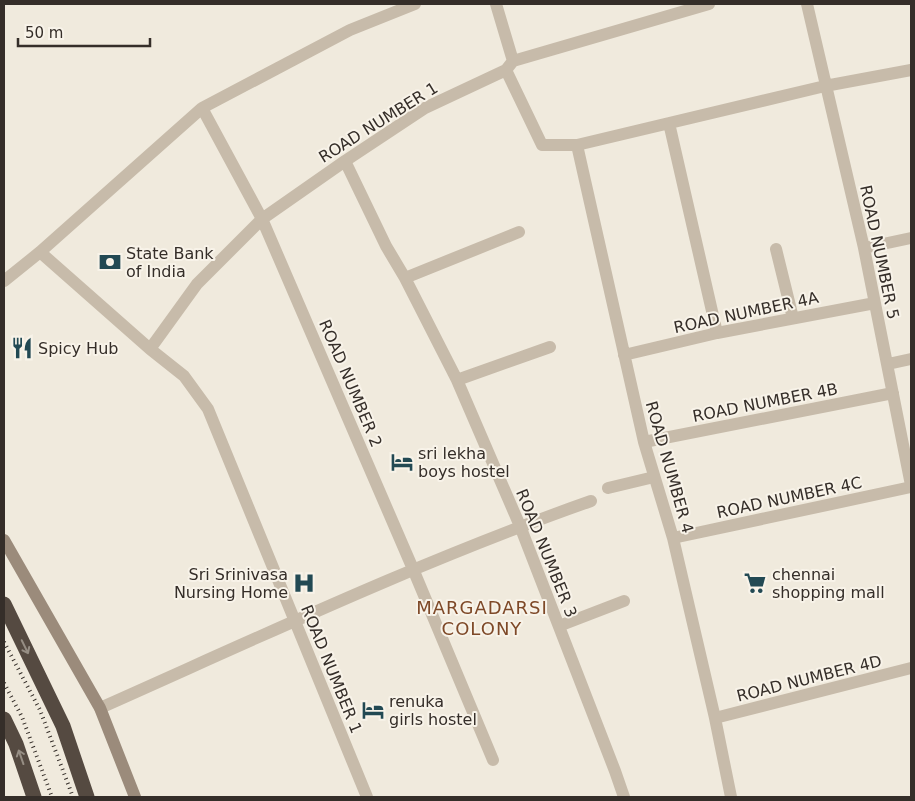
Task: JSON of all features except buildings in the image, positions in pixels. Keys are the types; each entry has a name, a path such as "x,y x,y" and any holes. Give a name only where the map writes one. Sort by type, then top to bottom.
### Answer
{"highway":[{"path":"4,604 7,620 63,726 87,797"},
{"path":"4,719 16,744 34,797"}],"street":[{"path":"4,281 40,252 202,108 350,30 415,4"},
{"path":"496,4 509,65 542,145 577,145 825,86 911,70"},
{"name":"ROAD NUMBER 1","path":"150,350 197,284 262,220 345,160 425,108 509,65 709,4"},
{"name":"ROAD NUMBER 5","path":"807,4 864,248 911,486"},
{"name":"ROAD NUMBER 2","path":"202,108 262,220 413,569 493,760"},
{"path":"669,123 717,333"},
{"name":"ROAD NUMBER 4","path":"577,145 644,442 673,538 715,718 731,797"},
{"name":"ROAD NUMBER 3","path":"345,160 386,246 405,278 456,380 520,526 616,771 624,797"},
{"path":"405,278 519,232"},
{"path":"864,248 911,238"},
{"path":"776,249 793,318"},
{"name":"ROAD NUMBER 1","path":"40,252 150,350 184,376 208,409 367,797"},
{"name":"ROAD NUMBER 4A","path":"624,355 717,333 875,303"},
{"path":"456,380 550,347"},
{"path":"888,364 911,359"},
{"name":"ROAD NUMBER 4B","path":"644,442 893,393"},
{"path":"608,488 654,476"},
{"name":"ROAD NUMBER 4C","path":"673,538 911,486"},
{"path":"100,708 413,569 520,526 591,501"},
{"path":"4,540 100,708 135,797"},
{"path":"559,626 624,601"},
{"name":"ROAD NUMBER 4D","path":"715,718 911,668"}],"railway":[{"path":"4,642 40,710 73,797"},
{"path":"4,683 22,717 52,797"}],"place":[{"name":"State Bank of India","path":"110,262"},
{"name":"Spicy Hub","path":"22,348"},
{"name":"sri lekha boys hostel","path":"402,462"},
{"name":"Sri Srinivasa Nursing Home","path":"304,583"},
{"name":"chennai shopping mall","path":"755,583"},
{"name":"renuka girls hostel","path":"373,710"}],"district":[{"name":"MARGADARSI COLONY","path":"482,618"}]}
